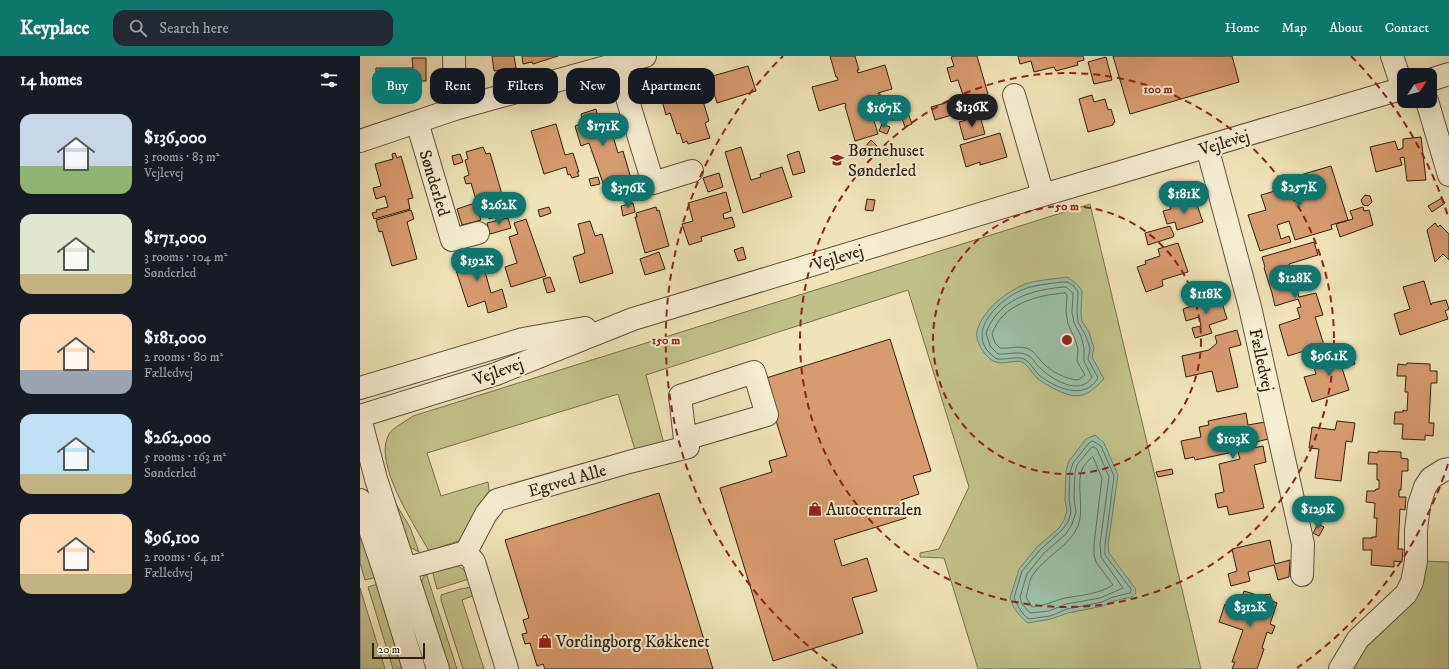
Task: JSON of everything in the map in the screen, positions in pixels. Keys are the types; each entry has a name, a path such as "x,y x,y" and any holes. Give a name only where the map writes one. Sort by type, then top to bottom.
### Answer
{"street":[{"path":"454,56 455,109"},
{"path":"360,141 455,109 645,56"},
{"path":"1392,56 1397,71"},
{"path":"617,65 653,183 692,171"},
{"path":"1437,78 1449,74"},
{"name":"Vejlevej","path":"360,417 496,374 633,319 1397,90"},
{"path":"1014,95 1043,195"},
{"path":"1429,108 1449,175"},
{"name":"Sønderled","path":"416,122 452,240 478,233"},
{"name":"Fælledvej","path":"1207,147 1250,307 1303,544 1302,575"},
{"name":"Vejlevej","path":"360,388 523,339 633,319"},
{"path":"360,417 376,479 414,669"},
{"name":"Egtved Alle","path":"466,552 486,514 497,500 629,462 688,447 685,439"},
{"path":"1340,669 1358,639 1406,594 1412,582 1416,561 1419,505 1425,487 1431,478 1444,470 1449,469"},
{"path":"360,500 395,571 438,669"},
{"path":"395,571 466,552 474,562 507,669"}],"shaded area":[{"path":"1090,204 1201,669 978,669 944,558 920,557 920,553 939,549 969,487 908,290 646,375 664,444 636,453 618,394 427,453 441,496 488,482 490,497 483,500 461,540 429,551 397,494 390,477 386,461 385,446 389,434 413,416"},
{"path":"388,491 410,527 419,552 408,546"},
{"path":"360,521 377,577 365,580 360,563"},
{"path":"1422,561 1449,562 1449,669 1347,669"},
{"path":"449,564 462,568 466,572 469,579 437,589 432,570"},
{"path":"426,573 457,669 444,669 421,592 422,580"},
{"path":"381,583 407,669 393,669 368,587"},
{"path":"472,587 475,595 462,600 484,669 463,669 441,600 441,595"},
{"path":"360,588 385,669 360,669"}],"water":[{"path":"1067,277 1077,284 1082,291 1082,321 1089,332 1094,348 1092,357 1104,379 1088,392 1077,396 1065,394 1047,385 1038,379 1024,363 1017,361 998,363 994,361 982,350 977,339 977,330 988,310 1012,291 1025,284"},
{"path":"1095,435 1104,443 1118,475 1108,545 1109,553 1135,588 1136,593 1132,597 1114,601 1103,606 1028,623 1014,608 1010,598 1019,569 1037,547 1059,528 1064,520 1067,511 1065,500 1066,471 1069,461 1086,439"}],"building":[{"path":"492,56 514,56 516,68 494,68"},
{"path":"522,56 558,56 533,64 532,62 523,64"},
{"path":"830,56 855,56 859,70 857,70 858,73 885,65 892,89 878,93 880,94 885,111 872,114 878,134 855,141 845,103 819,111 812,87 838,80"},
{"path":"977,56 988,94 965,101 958,80 951,82 947,68 954,66 951,57"},
{"path":"1018,56 1083,56 1084,60 1077,62 1078,65 1056,71 1054,67 1034,72 1031,61 1020,64"},
{"path":"1113,56 1232,56 1239,82 1130,114"},
{"path":"1106,57 1112,80 1094,84 1088,62"},
{"path":"412,58 426,58 426,81 422,81 422,68 413,68"},
{"path":"748,66 756,91 717,103 715,96 715,75"},
{"path":"1092,95 1094,102 1105,99 1108,110 1111,109 1115,122 1113,125 1088,132 1079,99"},
{"path":"959,99 962,112 935,120 931,107"},
{"path":"663,104 704,104 709,121 705,123 710,138 688,144 687,141 683,143 680,133 677,134 670,113 666,115"},
{"path":"596,109 598,118 607,116 618,153 623,151 630,175 616,179 616,182 604,186 589,143 581,146 575,126 583,123 581,114"},
{"path":"908,113 912,124 905,127 901,116"},
{"path":"980,116 985,134 964,140 959,122"},
{"path":"556,124 565,155 573,153 579,176 572,178 570,174 568,175 566,167 544,174 531,131"},
{"path":"882,124 890,127 887,134 879,131"},
{"path":"1000,133 1007,157 980,165 980,162 966,167 960,145"},
{"path":"1421,137 1426,180 1407,181 1404,157 1400,158 1402,165 1376,172 1370,147 1395,141 1398,150 1403,148 1403,139"},
{"path":"871,140 878,147 871,155 864,148"},
{"path":"483,147 486,154 490,153 503,198 511,195 515,212 489,219 484,201 477,203 471,183 466,184 464,177 469,175 465,160 468,159 466,152"},
{"path":"741,147 751,180 761,177 760,174 782,167 792,197 743,213 725,152"},
{"path":"799,151 805,172 793,175 787,155"},
{"path":"395,153 397,158 401,156 413,198 408,199 410,209 374,219 372,213 377,212 376,210 388,207 385,196 376,199 373,188 381,186 375,164 393,159 392,154"},
{"path":"460,154 463,162 454,165 452,156"},
{"path":"1331,166 1348,220 1331,225 1332,229 1295,240 1289,221 1277,225 1281,239 1289,236 1291,242 1260,251 1248,215 1266,210 1261,195 1275,191 1273,183"},
{"path":"719,173 723,187 708,192 703,178"},
{"path":"598,177 600,184 591,186 589,179"},
{"path":"726,192 731,211 723,214 724,219 732,217 735,227 701,237 702,241 689,245 682,224 693,221 688,203"},
{"path":"1365,195 1370,196 1372,202 1368,206 1363,205 1361,200"},
{"path":"1442,198 1445,203 1432,212 1428,206"},
{"path":"867,199 875,200 873,211 865,210"},
{"path":"1195,199 1203,222 1177,230 1175,222 1167,224 1163,211 1171,209 1170,207"},
{"path":"475,203 481,220 462,225 457,209"},
{"path":"633,203 635,212 623,216 621,206"},
{"path":"549,207 551,213 540,217 538,210"},
{"path":"656,207 657,211 659,210 669,246 645,253 635,217 637,217 636,213"},
{"path":"1363,207 1364,211 1369,210 1373,225 1340,237 1336,224 1353,219 1350,211"},
{"path":"411,210 414,219 407,222 417,259 392,266 382,231 379,232 376,220"},
{"path":"508,218 511,228 490,234 487,223"},
{"path":"526,219 546,276 511,287 505,267 517,263 509,237 518,234 514,223"},
{"path":"590,221 595,236 602,234 613,273 580,283 573,257 585,253 578,224"},
{"path":"1435,223 1438,227 1440,225 1449,234 1449,260 1443,254 1435,262 1427,230"},
{"path":"1170,226 1174,235 1173,237 1148,245 1145,233"},
{"path":"1314,242 1318,255 1289,264 1299,297 1316,293 1323,315 1315,317 1324,345 1288,356 1279,325 1300,318 1297,308 1301,307 1298,299 1275,306 1262,257"},
{"path":"1178,243 1188,272 1162,280 1163,286 1146,292 1137,267 1146,264 1145,261 1160,256 1158,249"},
{"path":"743,247 746,259 738,261 734,250"},
{"path":"479,250 491,293 502,289 507,307 488,313 485,301 468,307 452,258"},
{"path":"659,252 665,269 645,275 640,259"},
{"path":"550,277 555,291 547,293 543,279"},
{"path":"1424,281 1431,305 1432,303 1446,300 1449,309 1445,311 1448,319 1400,335 1394,314 1410,309 1403,287"},
{"path":"1220,296 1227,319 1209,325 1212,333 1195,338 1192,328 1201,326 1199,317 1186,321 1183,309"},
{"path":"1237,330 1241,345 1229,348 1238,387 1217,392 1212,371 1186,377 1182,356 1209,350 1217,343 1215,336"},
{"name":"Autocentralen","path":"890,339 931,471 913,476 919,494 901,500 906,518 834,540 842,566 867,558 877,591 852,598 863,633 773,661 720,488 772,472 769,461 787,456 763,379"},
{"path":"1350,350 1355,364 1342,368 1349,390 1312,402 1304,377 1316,374 1313,364 1344,354 1344,352"},
{"path":"1407,363 1430,364 1430,371 1437,371 1437,383 1431,383 1429,423 1434,423 1433,436 1425,435 1425,440 1402,439 1403,424 1394,424 1395,412 1403,412 1403,410 1407,411 1408,392 1405,392 1406,376 1397,376 1398,364 1406,365"},
{"path":"1246,413 1248,425 1265,422 1268,439 1252,443 1253,448 1263,446 1266,462 1254,465 1264,508 1229,515 1227,506 1218,508 1215,494 1224,492 1219,464 1240,459 1238,452 1245,450 1244,442 1251,441 1250,439 1227,444 1229,453 1195,460 1194,457 1185,459 1181,441 1201,437 1199,427 1209,425 1208,421"},
{"path":"1337,421 1355,423 1352,442 1346,441 1341,481 1315,478 1319,449 1309,448 1312,427 1335,430"},
{"path":"1378,451 1401,452 1401,458 1408,459 1408,471 1402,471 1401,490 1399,490 1399,497 1406,497 1405,510 1400,509 1398,549 1403,549 1402,562 1394,561 1394,567 1371,565 1372,550 1363,550 1363,538 1376,537 1377,518 1374,518 1375,503 1366,502 1367,491 1375,491 1376,489 1379,489 1379,480 1377,480 1377,464 1368,464 1369,452 1378,453"},
{"path":"1172,469 1173,474 1158,477 1156,472"},
{"path":"659,493 713,669 545,669 543,664 537,666 530,643 525,644 522,634 527,633 523,620 529,618 505,540"},
{"path":"1318,524 1324,527 1319,536 1313,533"},
{"path":"1270,540 1275,564 1290,560 1289,577 1278,580 1274,565 1248,572 1250,581 1231,586 1228,574 1237,571 1232,549"},
{"path":"1244,591 1260,596 1270,594 1272,601 1277,603 1270,624 1275,626 1272,634 1267,632 1262,648 1264,649 1257,669 1232,669 1235,662 1232,662 1243,630 1219,622 1225,604 1238,609"}],"place":[{"name":"Børnehuset Sønderled","path":"837,160"},
{"name":"Autocentralen","path":"815,509"},
{"name":"Vordingborg Køkkenet","path":"545,641"}]}
